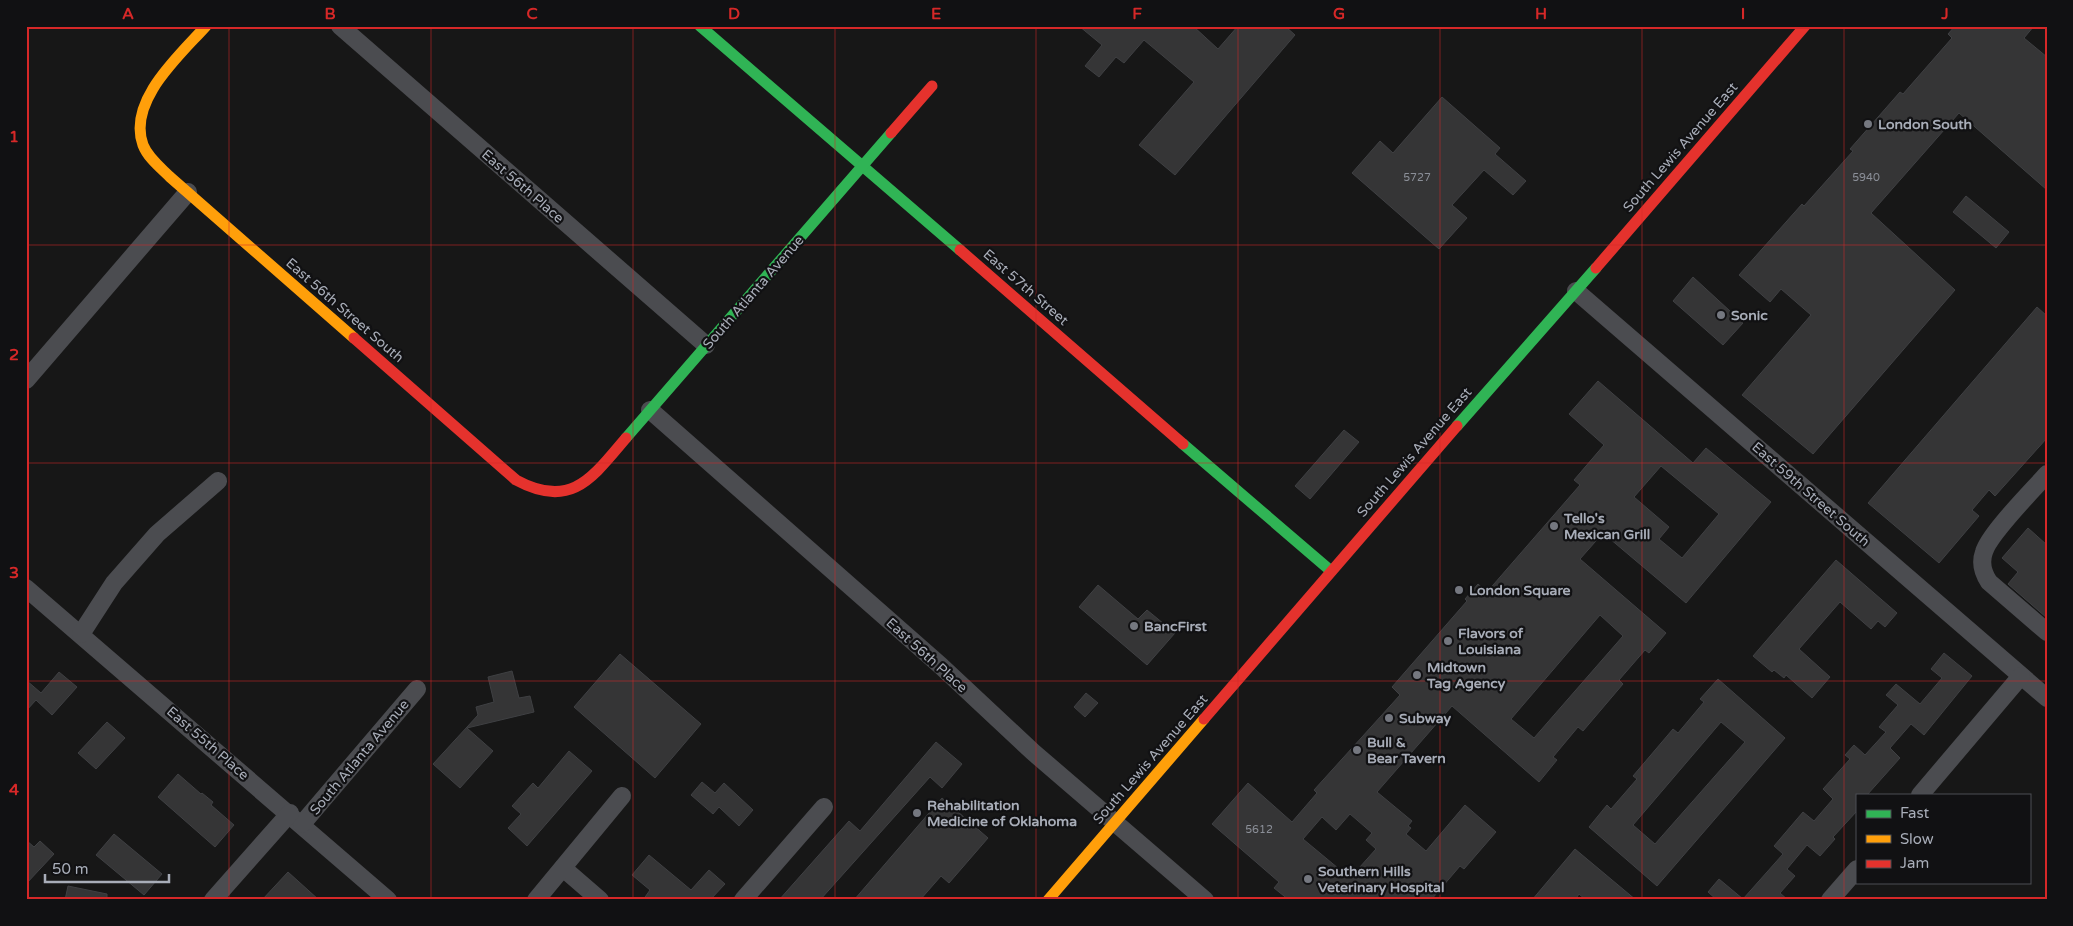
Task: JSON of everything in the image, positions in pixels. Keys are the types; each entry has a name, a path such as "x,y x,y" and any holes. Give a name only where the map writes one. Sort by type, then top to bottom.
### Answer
{"street":[{"name":"East 56th Street South","path":"206,26 150,92 141,111 138,130 151,158 516,480 532,490 548,494 569,491"},
{"name":"East 56th Place","path":"340,26 706,345"},
{"name":"East 57th Street","path":"700,26 1331,571"},
{"name":"South Lewis Avenue East","path":"1048,900 1805,26"},
{"name":"South Atlanta Avenue","path":"569,491 584,484 596,473 932,86"},
{"path":"26,380 188,192"},
{"name":"East 59th Street South","path":"1576,291 2047,698"},
{"name":"East 56th Place","path":"650,410 942,666 1033,752 1205,900"},
{"path":"2047,474 1989,541 1982,560 1985,576 1990,582 2047,632"},
{"path":"81,634 114,583 157,534 218,482"},
{"name":"East 55th Place","path":"26,588 388,900"},
{"path":"1921,794 2022,676"},
{"name":"South Atlanta Avenue","path":"214,900 296,819 416,689"},
{"path":"536,900 622,796"},
{"path":"742,900 824,807"},
{"path":"563,868 600,900"},
{"path":"1830,900 1856,869"}],"building":[{"path":"1079,26 1193,26 1218,49 1238,26 1285,26 1295,35 1175,175 1139,145 1194,82 1144,40 1124,63 1116,57 1099,77 1085,66 1102,45"},
{"path":"1955,26 2034,26 2024,38 2047,57 2047,190 1959,113 1871,213 1955,290 1813,454 1742,395 1811,315 1781,289 1770,302 1739,275 1802,204 1804,206 1853,151 1850,149 1900,92 1903,94 1952,38 1948,34"},
{"path":"1442,97 1500,148 1495,154 1526,181 1513,195 1484,170 1452,205 1467,218 1439,249 1352,173 1380,141 1393,153"},
{"path":"1966,196 2009,232 1996,248 1953,212"},
{"path":"1693,277 1743,323 1723,345 1673,301"},
{"path":"2037,307 2047,316 2047,438 1995,496 1989,490 1972,510 1979,516 1939,563 1868,503"},
{"path":"1598,381 1693,463 1706,448 1771,502 1686,603 1603,533 1580,559 1666,633 1649,653 1645,650 1619,680 1623,684 1583,731 1578,727 1553,757 1557,760 1539,782 1452,706 1377,792 1412,821 1408,826 1411,828 1406,834 1426,851 1465,805 1496,832 1464,869 1460,866 1431,900 1289,900 1274,888 1279,882 1212,824 1248,783 1292,822 1317,793 1314,790 1400,695 1392,687 1467,601 1465,599 1478,584 1487,592 1580,485 1574,480 1604,445 1569,414","holes":["1661,466 1719,514 1682,558 1659,539 1669,527 1634,497","1600,615 1623,636 1534,738 1511,719","1350,814 1372,833 1366,840 1376,849 1350,878 1303,839 1322,817 1336,830"]},
{"path":"1344,430 1359,442 1310,499 1295,486"},
{"path":"2028,528 2047,545 2047,618 2008,584 2018,572 2002,558"},
{"path":"1836,560 1897,613 1885,627 1878,621 1871,629 1840,602 1799,649 1830,677 1812,698 1786,675 1784,678 1774,670 1772,672 1753,656"},
{"name":"BancFirst","path":"1098,585 1138,619 1147,610 1175,633 1147,665 1079,607"},
{"path":"1944,653 1972,676 1924,735 1911,724 1890,748 1900,758 1868,794 1856,794 1856,812 1833,837 1835,839 1820,856 1807,845 1787,869 1795,876 1780,893 1788,900 1717,900 1708,892 1719,879 1743,899 1783,854 1774,846 1803,812 1814,821 1833,799 1823,789 1850,759 1845,755 1854,745 1865,755 1886,732 1879,727 1898,705 1886,695 1896,684 1920,704 1942,678 1931,669"},
{"path":"620,654 701,724 655,778 574,707"},
{"path":"512,671 519,698 530,696 534,712 467,728 493,751 460,788 433,764 478,715 476,707 494,702 488,677"},
{"path":"59,672 77,687 52,715 36,700 26,711 26,680 41,693"},
{"path":"1718,679 1785,738 1657,886 1589,827 1607,805 1611,809 1637,779 1633,776 1673,729 1678,733 1704,702 1700,699","holes":["1721,722 1745,742 1655,844 1633,825"]},
{"path":"1086,693 1098,703 1085,717 1074,707"},
{"path":"107,722 125,738 96,769 78,753"},
{"path":"936,742 962,764 942,788 930,777 820,900 779,900 849,821 860,831"},
{"path":"569,751 592,771 527,846 508,828 521,814 512,806 533,783 538,788"},
{"path":"178,774 213,802 211,805 234,825 215,847 158,797"},
{"path":"702,782 715,793 724,783 753,810 739,826 719,807 713,814 691,795"},
{"path":"942,798 988,838 949,883 941,876 920,900 854,900"},
{"path":"114,834 162,874 144,895 96,855"},
{"path":"26,840 34,847 40,841 54,854 26,884"},
{"path":"1575,849 1636,900 1586,900 1579,894 1575,900 1532,900"},
{"path":"649,855 691,890 709,870 725,884 710,900 643,900 650,890 632,875"},
{"path":"288,872 319,900 262,900"},
{"path":"68,886 107,894 107,900 65,900"}],"traffic: fast":[{"path":"700,26 960,250"},
{"path":"626,438 891,133"},
{"path":"1457,426 1596,268"},
{"path":"1183,444 1331,571"}],"traffic: slow":[{"path":"206,26 170,65 149,96 142,112 140,128 145,150 170,177 354,338"},
{"path":"1048,900 1204,719"}],"traffic: jam":[{"path":"1596,268 1805,26"},
{"path":"891,133 932,86"},
{"path":"960,250 1183,444"},
{"path":"354,338 516,480 535,488 552,492 566,490 579,485 591,477 626,438"},
{"path":"1204,719 1457,426"}],"place":[{"name":"London South","path":"1868,124"},
{"name":"Sonic","path":"1721,315"},
{"name":"Tello's Mexican Grill","path":"1554,526"},
{"name":"London Square","path":"1459,590"},
{"name":"BancFirst","path":"1134,626"},
{"name":"Flavors of Louisiana","path":"1448,641"},
{"name":"Midtown Tag Agency","path":"1417,675"},
{"name":"Subway","path":"1389,718"},
{"name":"Bull & Bear Tavern","path":"1357,750"},
{"name":"Rehabilitation Medicine of Oklahoma","path":"917,813"},
{"name":"Southern Hills Veterinary Hospital","path":"1308,879"}]}
